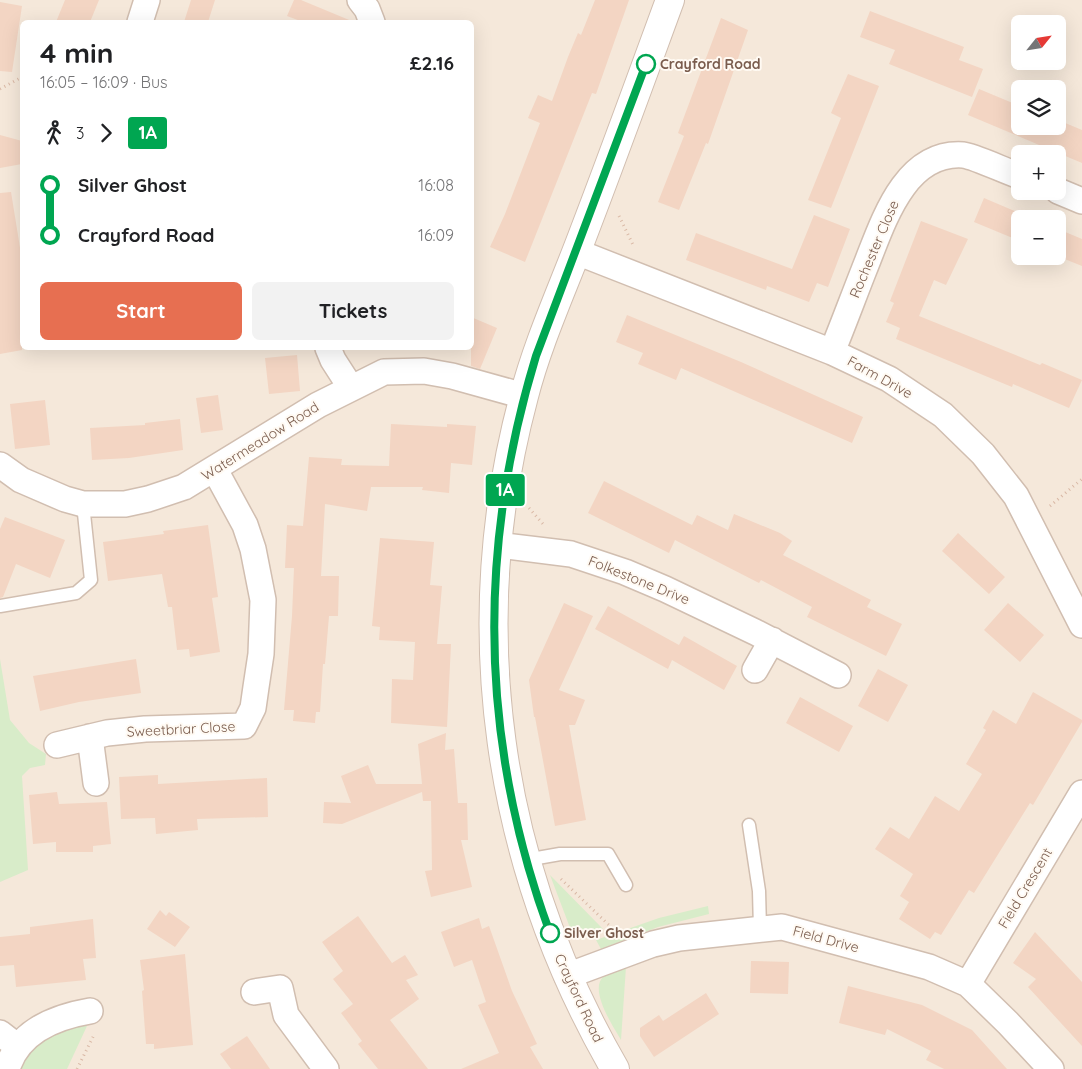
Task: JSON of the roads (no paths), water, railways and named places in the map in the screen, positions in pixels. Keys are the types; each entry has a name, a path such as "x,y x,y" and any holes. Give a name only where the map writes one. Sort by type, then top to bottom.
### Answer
{"street":[{"path":"141,20 148,0"},
{"path":"360,0 367,9 371,20"},
{"name":"Crayford Road","path":"615,1069 594,1032 567,976 539,902 526,860 506,776 496,698 493,630 498,545 504,492 524,396 536,356 670,0"},
{"name":"Rochester Close","path":"832,352 888,210 901,189 918,170 938,157 964,155 1011,173"},
{"path":"1066,194 1082,201"},
{"name":"Farm Drive","path":"576,252 832,352 888,379 943,415 983,454 1016,496 1082,625"},
{"path":"329,350 350,388"},
{"name":"Watermeadow Road","path":"0,465 21,480 43,491 83,504 125,504 148,500 184,487 215,470 318,405 384,372 424,371 452,376 524,396"},
{"name":"Sweetbriar Close","path":"57,745 107,733 145,729 244,726 253,708 261,654 263,600 253,549 245,525 215,470"},
{"name":"Folkestone Drive","path":"498,545 571,554 625,572 674,593 772,640 838,675"},
{"path":"755,670 772,640"},
{"path":"90,737 96,782"},
{"name":"Field Crescent","path":"968,984 1082,793"},
{"name":"Field Drive","path":"567,976 653,944 679,938 782,927 929,967 968,984 1051,1069"},
{"path":"254,992 280,988 286,1015 326,1069"},
{"path":"8,1050 56,1019 70,1014 90,1011"}],"lane":[{"path":"0,606 76,593 91,580 83,504"},
{"path":"750,825 759,891 760,930"},
{"path":"526,860 560,854 608,854 626,885"}],"place":[{"name":"Crayford Road","path":"646,64"},
{"name":"Silver Ghost","path":"550,933"}]}
